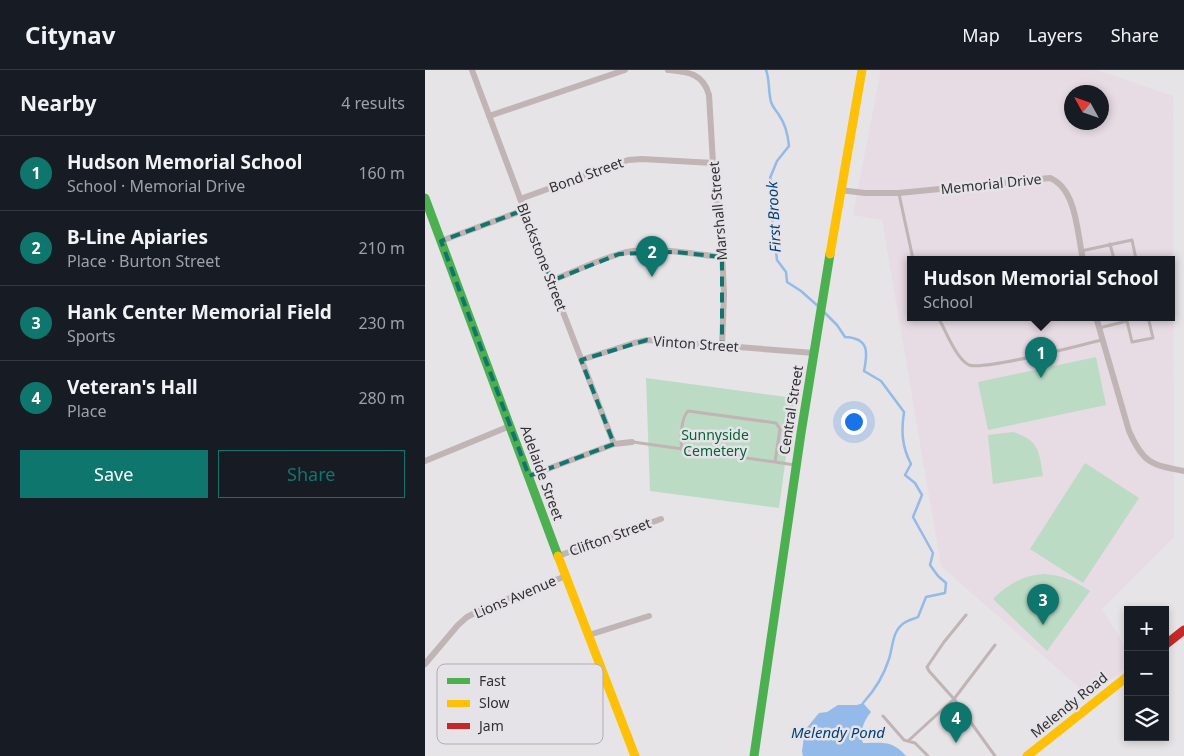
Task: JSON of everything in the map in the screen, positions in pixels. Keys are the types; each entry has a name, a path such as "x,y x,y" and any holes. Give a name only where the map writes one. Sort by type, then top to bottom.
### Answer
{"street":[{"name":"Blackstone Street","path":"472,70 614,444"},
{"path":"489,116 625,70"},
{"name":"Marshall Street","path":"668,70 683,72 701,78 709,95 713,163 721,230 724,294 722,346"},
{"name":"Central Street","path":"754,756 796,465 840,190 862,70"},
{"name":"Bond Street","path":"520,199 628,160 713,163"},
{"name":"Memorial Drive","path":"840,190 865,193 899,193 1050,178 1062,185 1069,195 1082,256"},
{"name":"Adelaide Street","path":"425,198 600,664"},
{"path":"441,241 524,210"},
{"path":"551,281 619,254 633,252 675,252 722,257"},
{"path":"1097,321 1129,431 1141,455 1153,464 1184,471"},
{"name":"Vinton Street","path":"581,360 647,340 814,353"},
{"path":"425,461 510,426"},
{"path":"529,476 614,444 632,442"},
{"name":"Clifton Street","path":"558,556 661,519"},
{"name":"Lions Avenue","path":"425,664 467,617 487,607 566,576"},
{"path":"589,635 649,616"},
{"path":"1169,642 1184,630"},
{"name":"Adelaide Street","path":"603,672 635,756"},
{"name":"Melendy Road","path":"1027,756 1124,679"}],"lane":[{"path":"899,193 912,256"},
{"path":"1081,251 1131,240 1135,256"},
{"path":"1110,244 1112,256"},
{"path":"940,321 959,355 969,365 975,366 995,364 1102,340"},
{"path":"1099,328 1120,321"},
{"path":"1127,321 1132,342 1153,338 1149,321"},
{"path":"682,450 684,415 691,410 778,424 781,429 775,462"},
{"path":"632,442 796,465"},
{"path":"966,615 927,667 954,699 995,756"},
{"path":"908,741 954,699 995,645"},
{"path":"883,716 904,740 915,743 928,756"}],"highlighted area":[{"path":"524,210 551,281 619,254 675,252 722,257 722,346 647,340 581,360 614,444 529,476 441,241"}],"shaded area":[{"path":"881,70 1097,70 1173,96 1173,256 907,256 907,321 1174,321 1174,537 1102,609 1124,645 1124,669 1089,696 941,566 882,220 853,215"}],"green space":[{"path":"1096,357 1106,405 988,430 978,382"},
{"name":"Sunnyside Cemetery","path":"646,378 794,398 779,508 650,491"},
{"path":"1013,432 1022,435 1033,443 1039,453 1043,476 993,484 988,435"},
{"path":"1085,463 1139,498 1083,583 1030,549"},
{"path":"1044,574 1068,579 1090,591 1047,651 993,599 1004,589 1022,579"}],"water":[{"name":"Melendy Pond","path":"863,703 871,712 863,726 863,743 892,745 906,756 803,756 805,730 819,713 827,712 838,705 857,705"}],"waterway":[{"name":"First Brook","path":"766,70 771,102 785,126 789,146 777,161 770,178 775,193 772,219 777,260 786,272 787,282 801,291 819,307"},
{"name":"First Brook","path":"823,311 837,325 845,337 853,338 863,343 866,352 864,371 881,381 904,412 903,439 911,464 905,475 915,483 922,495 913,517 933,553 930,565 946,583 945,593 926,597 918,617 906,622 897,630 884,671 875,688 863,703"}],"traffic: fast":[{"path":"425,198 558,556"},
{"path":"754,756 801,433 830,254"}],"traffic: slow":[{"path":"830,254 862,70"},
{"path":"558,556 600,664"},
{"path":"603,673 635,756"},
{"path":"1027,756 1124,679"}],"traffic: jam":[{"path":"1169,642 1184,630"}],"place":[{"name":"B-Line Apiaries","path":"652,277"},
{"name":"Hudson Memorial School","path":"1041,378"},
{"name":"Hank Center Memorial Field","path":"1043,625"},
{"name":"Veteran's Hall","path":"956,743"}]}
